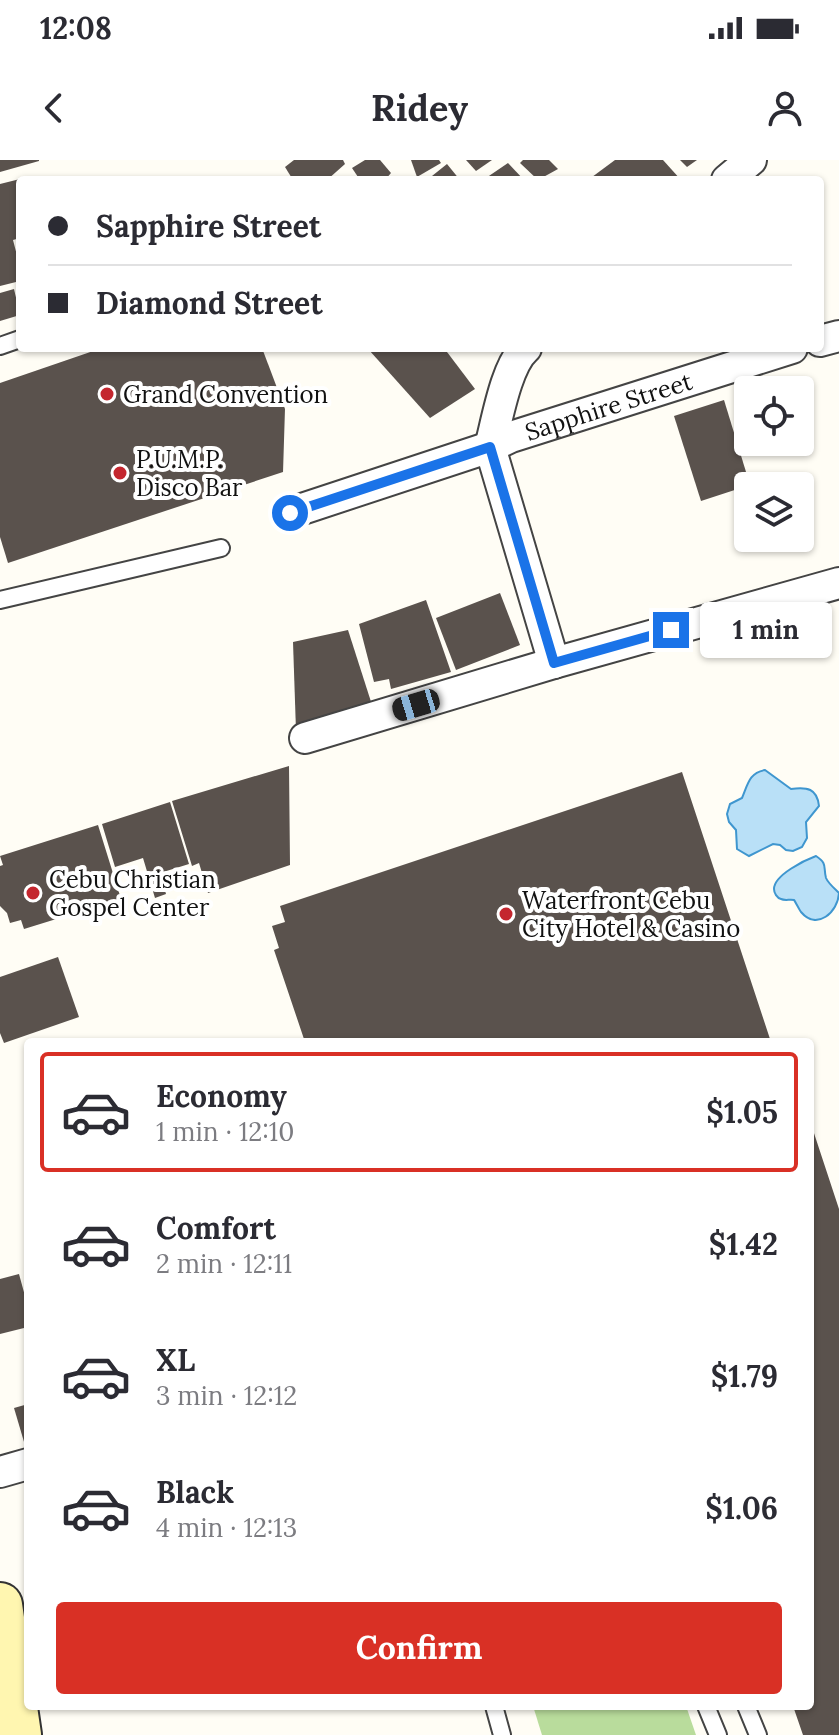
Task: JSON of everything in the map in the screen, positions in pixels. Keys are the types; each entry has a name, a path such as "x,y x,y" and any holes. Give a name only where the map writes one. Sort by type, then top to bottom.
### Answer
{"main road":[{"path":"0,1597 24,1668"},
{"path":"0,1605 19,1735"},
{"path":"38,1710 44,1735"}],"street":[{"path":"732,176 751,160"},
{"path":"521,352 506,385 490,447 554,663"},
{"name":"Sapphire Street","path":"290,513 490,447 526,432 779,352"},
{"path":"305,738 554,663 839,583"},
{"path":"0,1472 24,1465"}],"lane":[{"path":"0,600 221,548"},
{"path":"495,1710 502,1735"},
{"path":"708,1710 718,1735"},
{"path":"748,1710 758,1735"}],"green space":[{"path":"534,1710 687,1710 696,1735 542,1735"}],"water":[{"path":"765,770 791,789 802,788 813,792 819,806 806,822 807,838 802,847 793,851 773,844 749,856 737,849 736,830 727,814 730,804 742,798 752,776"},
{"path":"816,856 824,864 827,880 839,893 831,912 814,920 801,912 794,900 778,898 774,889 784,873"}],"building":[{"path":"0,160 39,160 39,161 0,172"},
{"path":"294,160 343,160 345,164 332,176 291,176 285,167"},
{"path":"365,160 380,160 391,173 388,176 357,176 352,168"},
{"path":"411,160 439,160 441,163 419,176"},
{"path":"466,160 492,160 476,171"},
{"path":"523,160 549,160 558,169 545,176 534,176 520,163"},
{"path":"615,160 663,160 677,176 593,176"},
{"path":"680,160 697,160 687,167"},
{"path":"508,163 520,176 489,176"},
{"path":"447,164 457,176 432,176"},
{"path":"16,180 16,239 13,240 16,282 0,286 0,184"},
{"path":"14,289 16,316 0,321 0,293"},
{"path":"90,352 264,352 285,409 283,472 8,563 0,537 0,383"},
{"path":"371,352 447,352 475,389 430,418"},
{"path":"724,400 734,433 734,456 741,456 746,472 734,472 734,490 701,501 674,416"},
{"path":"500,593 520,645 456,670 436,618"},
{"path":"426,600 451,672 391,689 389,679 374,682 359,624"},
{"path":"348,630 373,708 296,731 293,642"},
{"path":"289,766 290,865 208,893 199,863 192,866 172,801"},
{"name":"Waterfront Cebu City Hotel & Casino","path":"682,772 770,1038 304,1038 274,950 279,948 272,926 285,922 280,906"},
{"path":"170,802 189,864 160,873 166,894 155,898 143,858 115,867 102,824"},
{"path":"98,825 121,899 24,929 21,920 10,923 7,913 0,906 0,866 3,865 0,856"},
{"path":"58,957 79,1017 4,1043 0,1033 0,977"},
{"path":"814,1133 839,1209 839,1735 803,1735 794,1710 814,1710"},
{"path":"19,1274 24,1292 24,1328 0,1334 0,1279"},
{"path":"24,1405 24,1442 14,1408"}],"place":[{"name":"Grand Convention","path":"107,394"},
{"name":"P.U.M.P. Disco Bar","path":"120,473"},
{"name":"Cebu Christian Gospel Center","path":"33,893"},
{"name":"Waterfront Cebu City Hotel & Casino","path":"506,914"}],"route":[{"path":"290,513 490,447 554,663 671,630"}]}
